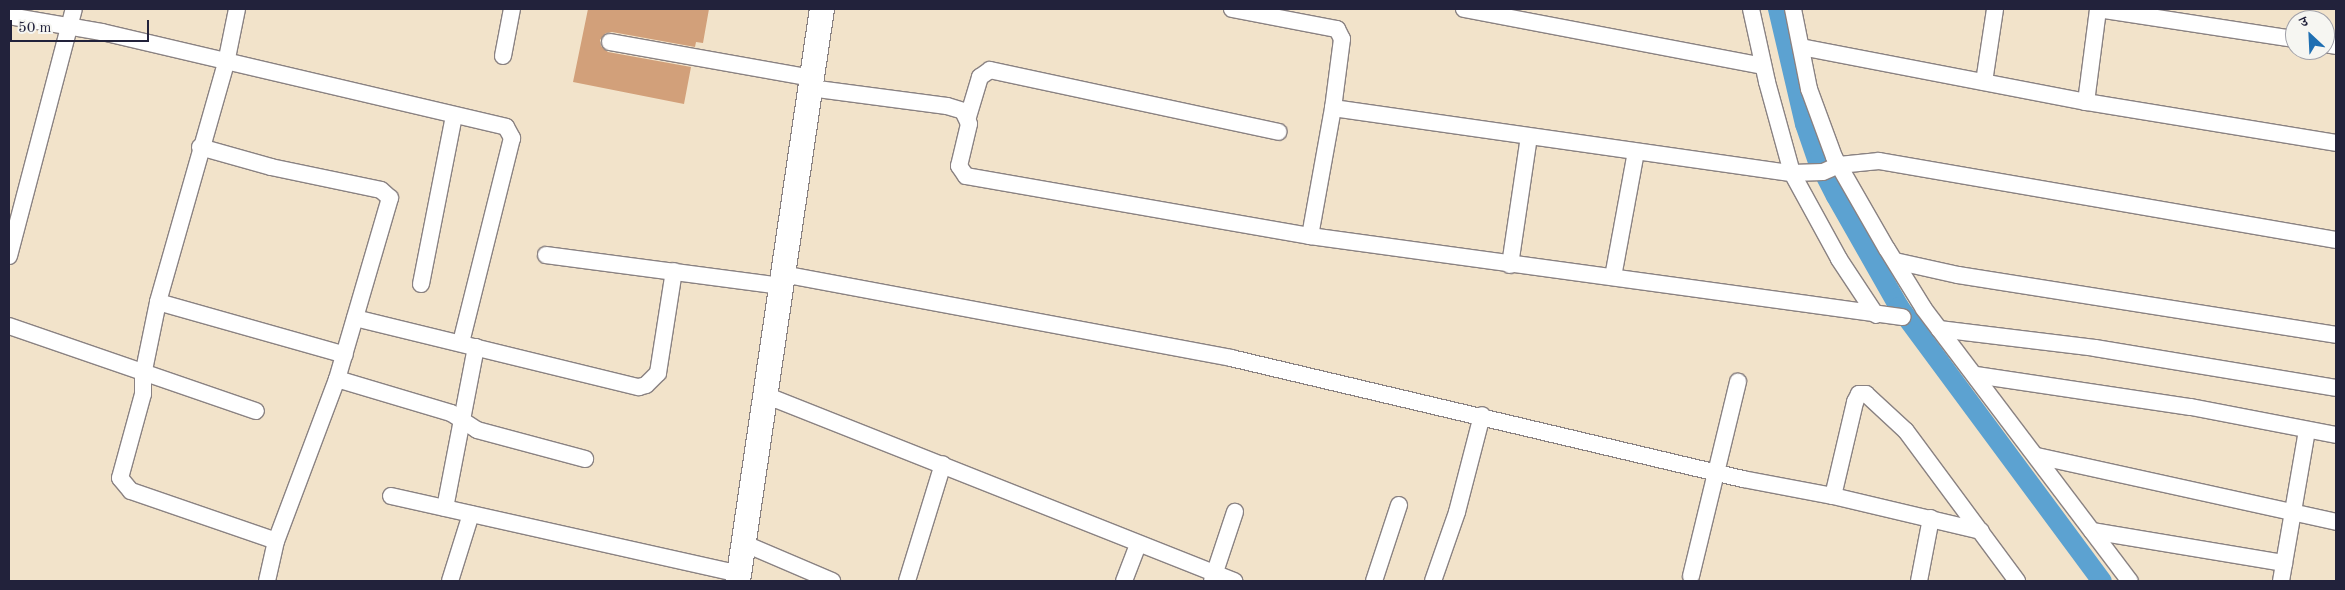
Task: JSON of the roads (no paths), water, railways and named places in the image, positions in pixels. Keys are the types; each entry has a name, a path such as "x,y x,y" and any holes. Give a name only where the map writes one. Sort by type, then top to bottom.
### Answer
{"main road":[{"path":"738,578 822,9"}],"street":[{"path":"9,256 74,9"},
{"path":"237,9 226,63 200,147 158,302 143,375 143,394 120,478 126,489 276,540"},
{"path":"503,56 512,9"},
{"path":"1239,9 1307,16 1332,26 1340,33 1333,108 1310,236"},
{"path":"1464,9 1763,66"},
{"path":"1751,9 1763,66 1792,173 1838,258 1876,315"},
{"path":"1793,9 1809,89 1839,165 1922,310 1976,375 2130,581"},
{"path":"1984,82 1995,9"},
{"path":"2086,102 2098,9 2285,37"},
{"path":"9,16 70,26 506,127 512,138 468,345 464,421 445,508"},
{"path":"610,42 811,83 947,106 963,111 968,117"},
{"path":"1801,47 2086,102 2336,143"},
{"path":"1278,132 990,70 980,77 958,161 960,171 966,176 1310,236 1510,265 1613,277 1876,315 1902,317"},
{"path":"1333,108 1792,173 1823,172 1839,165 1879,161 2336,240"},
{"path":"421,284 454,116"},
{"path":"1510,265 1529,137"},
{"path":"200,147 388,195 345,355 276,540 267,581"},
{"path":"1613,277 1636,152"},
{"path":"546,254 674,272 782,280 1232,358 1482,415 1717,473 1833,496 1980,531"},
{"path":"1895,261 1958,274 2336,335"},
{"path":"355,318 633,386 646,385 658,373 674,272"},
{"path":"158,302 345,355"},
{"path":"9,326 143,375 256,411"},
{"path":"1939,329 2095,348 2336,388"},
{"path":"1976,375 2191,407 2336,435"},
{"path":"337,379 451,413 477,430 585,459"},
{"path":"1691,576 1738,382"},
{"path":"1833,496 1854,402 1860,394 1866,394 1906,431 2013,579"},
{"path":"765,395 944,464 1213,578 1234,581"},
{"path":"1433,581 1457,512 1482,415"},
{"path":"2281,581 2306,430"},
{"path":"2037,456 2292,514 2336,522"},
{"path":"907,581 944,464"},
{"path":"391,496 738,578"},
{"path":"1374,581 1399,505"},
{"path":"1213,578 1235,512"},
{"path":"450,581 471,514"},
{"path":"1919,581 1931,518"},
{"path":"2092,530 2284,563"},
{"path":"743,543 832,581"},
{"path":"1124,581 1138,545"}],"waterway":[{"path":"1778,9 1805,124 1818,161 1836,196 1899,307 2102,581"}]}
